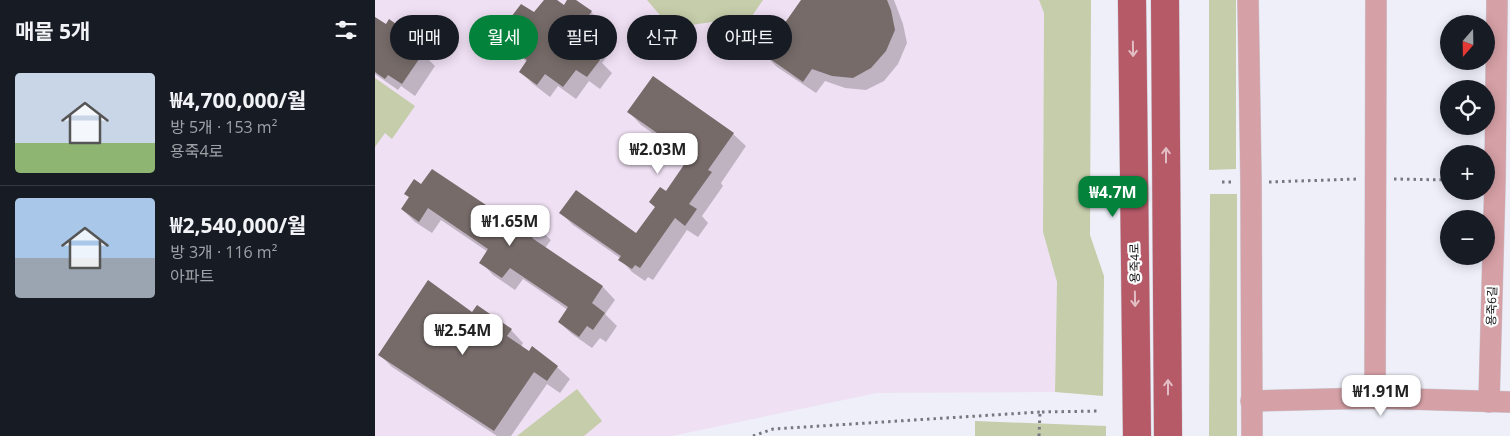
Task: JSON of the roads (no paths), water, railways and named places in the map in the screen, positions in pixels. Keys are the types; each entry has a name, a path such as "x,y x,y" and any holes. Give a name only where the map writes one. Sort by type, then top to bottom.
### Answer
{"main road":[{"name":"용죽4로","path":"1132,0 1137,436"},
{"path":"1165,0 1169,436"}],"street":[{"path":"1248,0 1252,436"},
{"path":"1375,398 1376,0"},
{"name":"용죽6길","path":"1251,401 1375,398 1500,402 1495,181 1497,0"}]}
